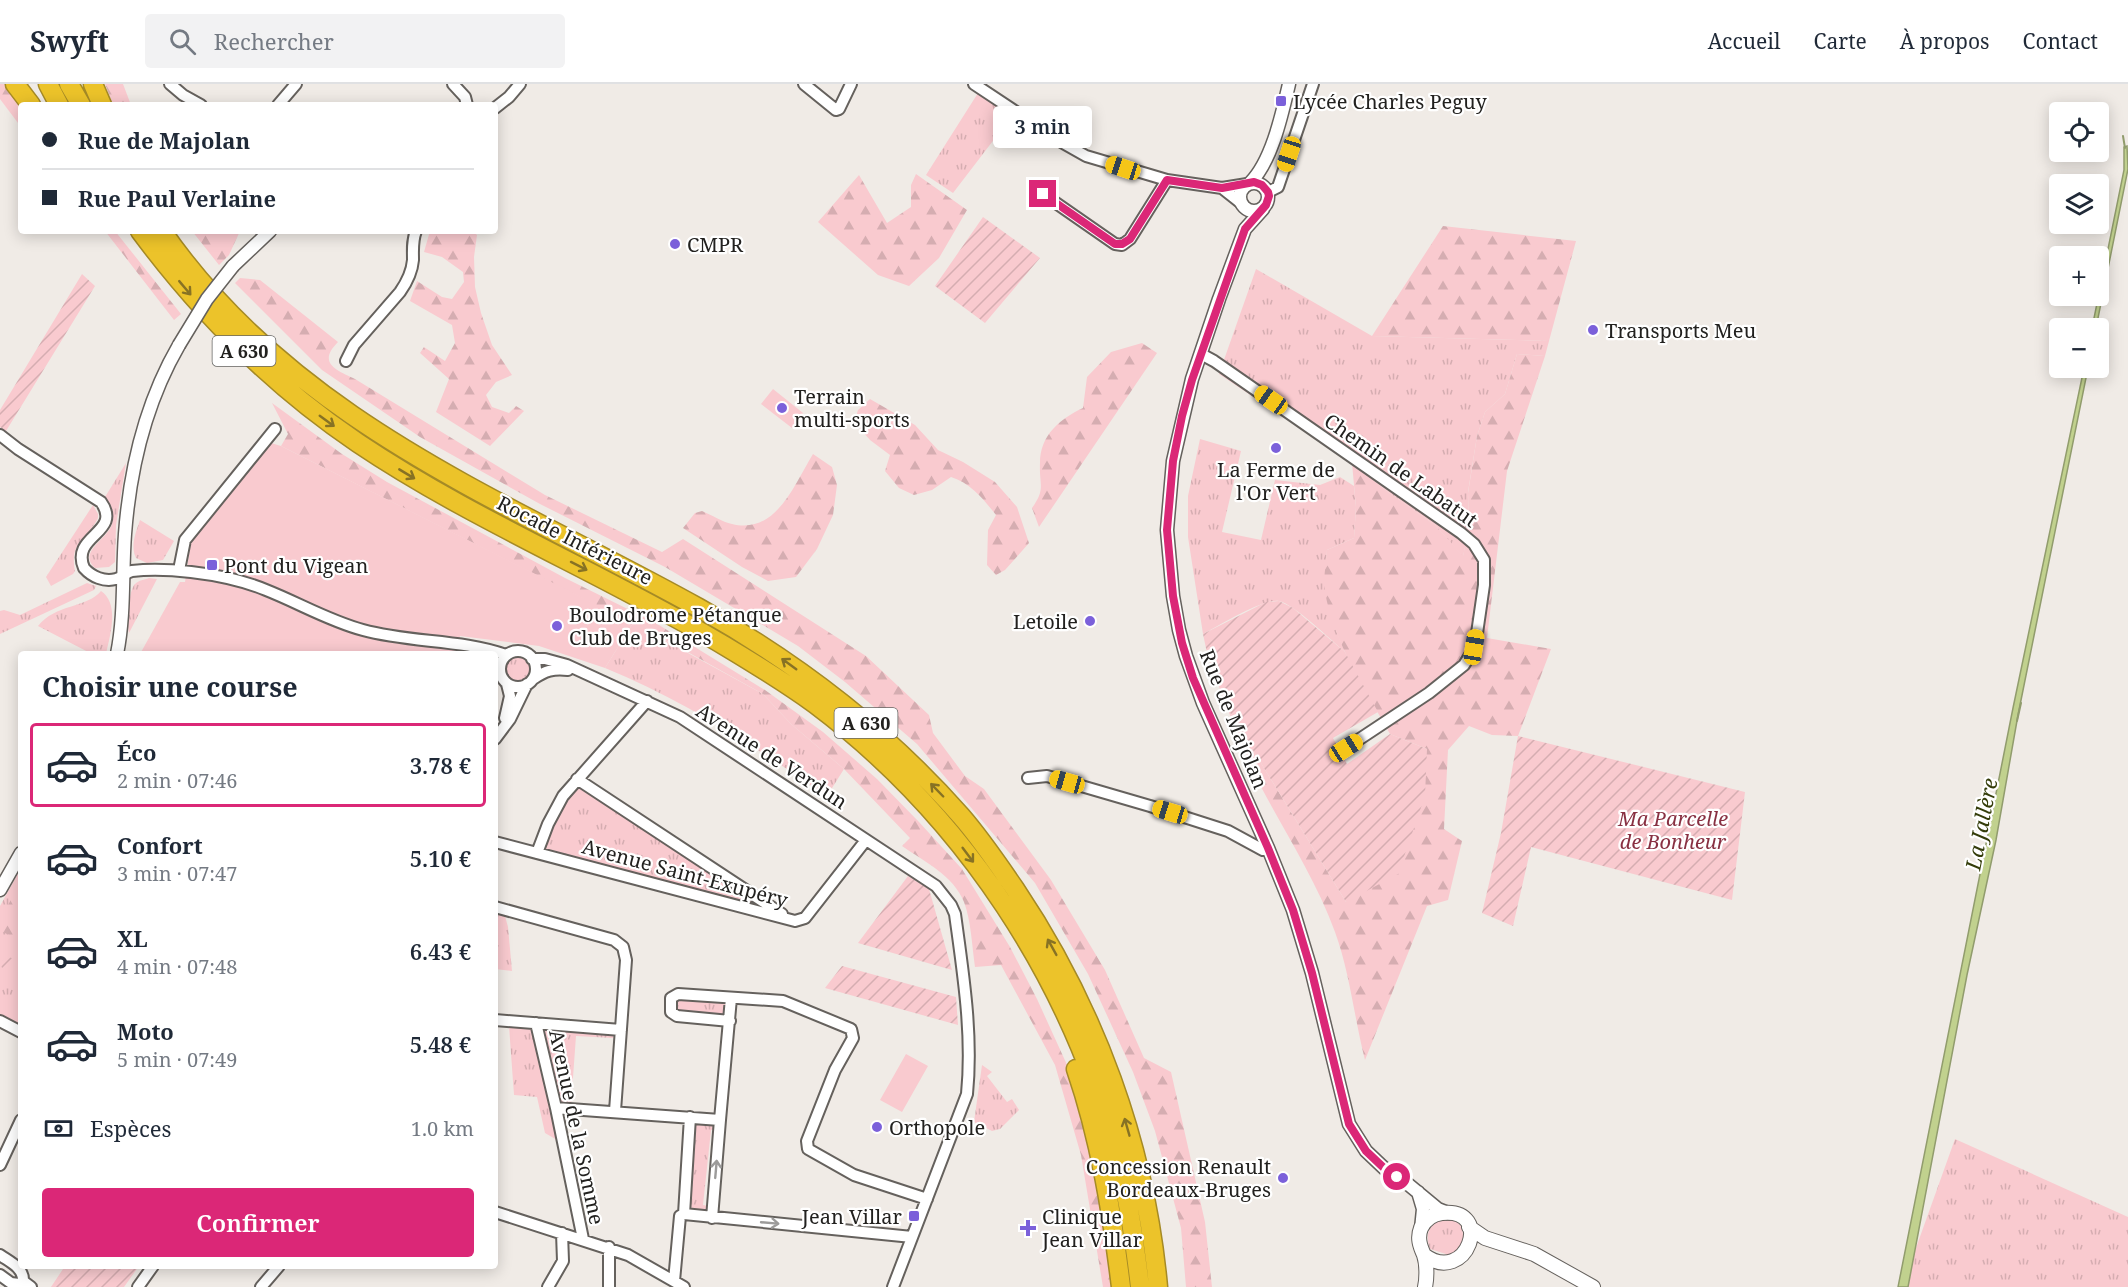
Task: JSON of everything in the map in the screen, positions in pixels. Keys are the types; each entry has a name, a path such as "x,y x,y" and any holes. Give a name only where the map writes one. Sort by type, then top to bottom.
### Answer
{"highway":[{"path":"15,84 28,102"},
{"path":"48,84 57,102"},
{"path":"69,84 79,102"},
{"path":"93,84 101,102"},
{"path":"129,234 131,236 150,235"},
{"path":"176,234 207,273 206,285"},
{"name":"A 630","path":"150,235 206,285 267,349 358,421 463,484 742,633 788,663 852,711 913,765 962,817 985,846 1035,919 1067,974 1114,1082 1128,1130 1147,1206 1158,1287"},
{"name":"Rocade Intérieure","path":"150,235 195,300 257,364 316,413 358,443 447,498 610,583 713,639 769,673 818,706 880,760 934,813 988,881 1027,941 1069,1019 1105,1112 1125,1189 1140,1287"},
{"path":"1027,941 1062,1027 1092,1121 1107,1190 1121,1287"},
{"path":"1147,1206 1166,1287"}],"main road":[{"path":"1424,1255 1436,1264 1456,1263 1468,1253 1472,1244 1472,1235 1464,1220 1448,1213 1432,1216 1421,1229 1419,1243 1424,1255 1425,1285"},
{"path":"1469,1227 1485,1238 1534,1254 1593,1287"},
{"path":"1425,1285 1438,1271 1456,1263 1479,1248 1509,1246"}],"street":[{"path":"170,84 196,102"},
{"path":"281,102 296,84"},
{"path":"453,84 465,97 466,102"},
{"path":"498,106 520,84"},
{"path":"804,84 836,111 851,84"},
{"path":"974,84 1086,156 1167,180 1222,188 1258,183 1268,192"},
{"path":"1242,204 1241,190 1258,174 1268,154 1289,84"},
{"path":"1268,192 1278,187 1312,84"},
{"path":"1222,188 1254,211 1263,209 1268,201 1266,176 1268,154"},
{"path":"1043,194 1115,244 1122,244 1130,239 1167,180"},
{"name":"Rue de Majolan","path":"1242,204 1245,229"},
{"name":"Rue de Majolan","path":"1263,209 1245,229 1182,416 1170,481 1167,530 1173,596 1181,639 1193,678 1293,910 1312,973 1349,1124 1366,1151 1385,1169 1418,1191 1438,1209 1448,1213"},
{"path":"117,651 122,622 128,499 138,446 153,398 179,345 207,299 233,266 267,234"},
{"path":"346,361 354,345 406,283 411,272 415,234"},
{"name":"Chemin de Labatut","path":"1201,354 1215,361 1461,533 1474,544 1484,560 1484,585 1474,647 1464,665 1429,693 1346,748"},
{"path":"179,570 185,540 275,429"},
{"path":"0,435 101,502 107,513 107,520 104,527 82,549 82,564 88,573 101,579 118,579 133,571 179,570 218,575 246,582 340,623 362,630 495,651"},
{"path":"458,645 471,651"},
{"path":"517,651 528,655 536,669 510,719 498,734 510,696 501,677 500,665 506,655 517,651"},
{"path":"498,652 506,655"},
{"name":"Avenue de Verdun","path":"532,659 557,661 647,701 704,732 936,886 951,904 955,914 966,1002 968,1084 964,1104 927,1199"},
{"name":"Avenue de Verdun","path":"530,682 544,671 555,668 580,672"},
{"path":"501,677 517,687 530,682"},
{"path":"537,853 562,796 647,701"},
{"path":"1028,778 1047,776 1107,793 1211,825 1242,837 1263,850 1268,848"},
{"path":"577,779 790,920"},
{"name":"Avenue Saint-Exupéry","path":"498,843 790,920 801,920 805,918 866,840"},
{"path":"0,890 18,858"},
{"path":"498,908 614,940 623,947 626,960 615,1111"},
{"path":"730,1021 677,1016 671,1012 671,998 678,994 783,1001 848,1027 853,1033 853,1038 835,1070 807,1141 808,1149 854,1175 927,1199 893,1287"},
{"path":"712,1218 731,998"},
{"path":"498,1020 621,1030"},
{"path":"0,1021 18,1030"},
{"name":"Avenue de la Somme","path":"536,1023 583,1239"},
{"path":"556,1107 720,1120"},
{"path":"498,1213 628,1255 679,1284 680,1216 684,1214 690,1118"},
{"path":"0,1165 18,1126"},
{"path":"1418,1191 1423,1209 1421,1229"},
{"path":"684,1214 912,1237"},
{"path":"548,1287 563,1261 562,1233"},
{"path":"609,1248 609,1287"},
{"path":"0,1255 18,1268"},
{"path":"0,1275 11,1283 27,1284 20,1269"},
{"path":"138,1287 151,1269"},
{"path":"261,1287 276,1269"}],"green space":[{"path":"0,84 6,84 19,102 18,123 0,99"},
{"path":"105,84 123,84 130,102 112,102"},
{"path":"978,93 1012,116 953,193 926,175"},
{"path":"916,174 967,210 939,258 909,286 878,275 818,222 859,175 887,223 911,207 911,185"},
{"path":"983,217 1040,258 985,323 935,286"},
{"path":"1443,226 1576,241 1549,341 1372,336"},
{"path":"107,234 117,234 181,314 174,320"},
{"path":"194,234 239,234 229,255 219,265"},
{"path":"429,234 477,235 474,257 475,287 481,313 492,345 512,375 496,382 486,395 492,407 509,413 516,406 524,411 490,446 436,412 449,379 420,353 424,347 445,361 455,343 452,325 410,301 417,281 442,297 452,299 464,282 463,272 442,257 424,252"},
{"path":"1256,269 1372,336 1549,341 1545,356 1517,354 1505,394 1485,412 1477,436 1468,492 1469,526 1463,557 1435,525 1352,463 1219,374"},
{"path":"82,274 95,286 6,431 0,427 0,410"},
{"path":"240,278 260,280 338,342 329,355 329,361 336,369 545,495 662,552 683,539 866,656 929,715 933,733 965,776 984,789 1051,880 1105,970 1144,1058 1171,1072 1205,1222 1212,1287 1186,1287 1181,1228 1155,1131 1133,1072 1088,974 1035,883 917,744 845,682 798,646 665,567 540,504 420,437 322,370 235,283"},
{"path":"1142,343 1157,353 1039,527 1032,508 1041,487 1040,463 1043,444 1059,423 1083,408 1087,377 1111,352"},
{"path":"1517,354 1545,356 1507,471 1487,638 1551,649 1518,736 1492,735 1469,726 1448,750 1444,829 1462,841 1448,900 1427,906 1365,1060 1335,932 1321,897 1261,787 1226,706 1346,902 1427,749 1390,734 1351,665 1329,611 1324,587 1327,550 1354,538 1356,507 1352,463 1435,525 1463,556 1469,526 1468,493 1477,436 1485,412 1505,394"},
{"name":"Terrain multi-sports","path":"773,389 803,413 792,428 761,404"},
{"path":"870,399 915,425 938,450 995,482 1017,507 1029,543 1005,570 996,575 987,565 988,530 996,515 971,488 951,477 932,490 914,495 899,488 885,471 890,455 870,440 854,422 858,410"},
{"path":"272,403 342,454 387,482 565,578 654,622 765,690 823,732 877,779 919,822 962,869 1010,947 1068,1067 1099,1183 1114,1287 1103,1287 1081,1155 1055,1065 1001,965 975,967 970,925 959,892 946,877 902,846 910,838 844,769 791,724 763,694 675,645 281,446 288,434"},
{"path":"1200,439 1241,451 1222,532 1261,540 1275,480 1320,485 1340,477 1354,486 1356,507 1354,538 1327,550 1325,589 1336,630 1345,652 1303,616 1279,601 1252,608 1203,634 1188,537 1188,496"},
{"path":"271,443 633,623 605,668 539,646 460,636 457,651 142,651 180,582 185,582 191,541"},
{"path":"813,454 832,467 837,485 833,515 817,549 796,577 768,581 742,567 683,528 695,513 702,511 732,524 747,525 761,522 782,505"},
{"path":"126,463 116,525 115,562 109,567 95,568 90,562 91,551 109,530 113,520 112,510 105,497"},
{"path":"93,505 98,518 77,547 74,561 75,571 51,586 46,577"},
{"path":"140,520 174,541 163,560 147,563 136,558 135,534"},
{"path":"149,578 157,579 129,633 131,593 135,584"},
{"path":"87,583 96,586 94,590 0,634 0,611 20,615"},
{"path":"101,591 107,597 112,612 107,651 86,651 38,626 53,614 88,601"},
{"path":"1279,601 1293,608 1345,652 1378,712 1333,738 1347,764 1390,734 1427,749 1425,796 1398,874 1346,902 1226,706 1207,653 1203,634 1266,602"},
{"path":"633,623 763,694 791,724 844,769 827,796 746,742 692,710 605,668"},
{"path":"517,655 527,659 531,669 527,679 517,683 507,679 503,669 507,659"},
{"name":"Ma Parcelle de Bonheur","path":"1518,736 1745,792 1732,900 1531,847 1513,926 1482,913 1501,833"},
{"path":"580,786 754,901 753,903 547,851 544,847 552,822 574,788"},
{"path":"18,873 18,1025 0,1016 0,906"},
{"path":"908,876 929,889 952,970 858,943"},
{"path":"18,887 18,939 0,931 0,920"},
{"path":"498,914 505,916 508,927 512,971 498,969"},
{"path":"8,957 13,959 15,964 13,969 8,971 3,969 1,964 3,959"},
{"path":"842,966 956,997 958,1025 825,988"},
{"path":"676,999 726,1001 728,1007 724,1017 677,1011 674,1005"},
{"path":"509,1026 528,1027 532,1030 557,1140 545,1133 537,1097 514,1095"},
{"path":"545,1027 614,1031 613,1038 576,1036 571,1105 559,1102 542,1029"},
{"path":"906,1054 928,1066 902,1112 880,1100"},
{"path":"982,1065 992,1072 987,1076 1007,1102 1012,1099 1019,1110 1000,1129 992,1131 974,1122"},
{"path":"697,1123 715,1125 716,1129 711,1130 703,1205 709,1206 708,1212 696,1212 689,1205 694,1125"},
{"path":"1955,1139 2128,1217 2128,1287 1902,1287"},
{"path":"1442,1219 1458,1223 1463,1231 1462,1248 1448,1258 1446,1254 1430,1249 1429,1244 1428,1235 1431,1227"},
{"path":"63,1269 137,1269 124,1287 51,1287"}],"shaded area":[{"path":"2127,146 2128,169 2109,263 2109,246 2124,170 2124,147"},
{"path":"2096,306 2100,306 2098,318 2094,318"},
{"path":"2082,378 2086,378 2018,715 1996,840 1967,975 1908,1287 1898,1287 2013,708"}],"waterway":[{"name":"La Jallère","path":"2123,136 2125,148"},
{"name":"La Jallère","path":"2017,721 2021,703"}],"place":[{"name":"Lycée Charles Peguy","path":"1281,101"},
{"name":"CMPR","path":"675,244"},
{"name":"Transports Meu","path":"1593,330"},
{"name":"Terrain multi-sports","path":"782,408"},
{"name":"La Ferme de l'Or Vert","path":"1276,448"},
{"name":"Pont du Vigean","path":"212,565"},
{"name":"Letoile","path":"1090,621"},
{"name":"Boulodrome Pétanque Club de Bruges","path":"557,626"},
{"name":"Orthopole","path":"877,1127"},
{"name":"Concession Renault Bordeaux-Bruges","path":"1283,1178"},
{"name":"Jean Villar","path":"914,1216"},
{"name":"Clinique Jean Villar","path":"1028,1228"}],"route":[{"path":"1043,194 1115,244 1122,244 1130,239 1167,180 1222,188 1254,182 1262,185 1268,192 1266,205 1245,229 1219,299 1182,416 1169,491 1167,530 1173,596 1182,643 1193,678 1293,910 1312,973 1349,1124 1366,1151 1397,1177"}]}
